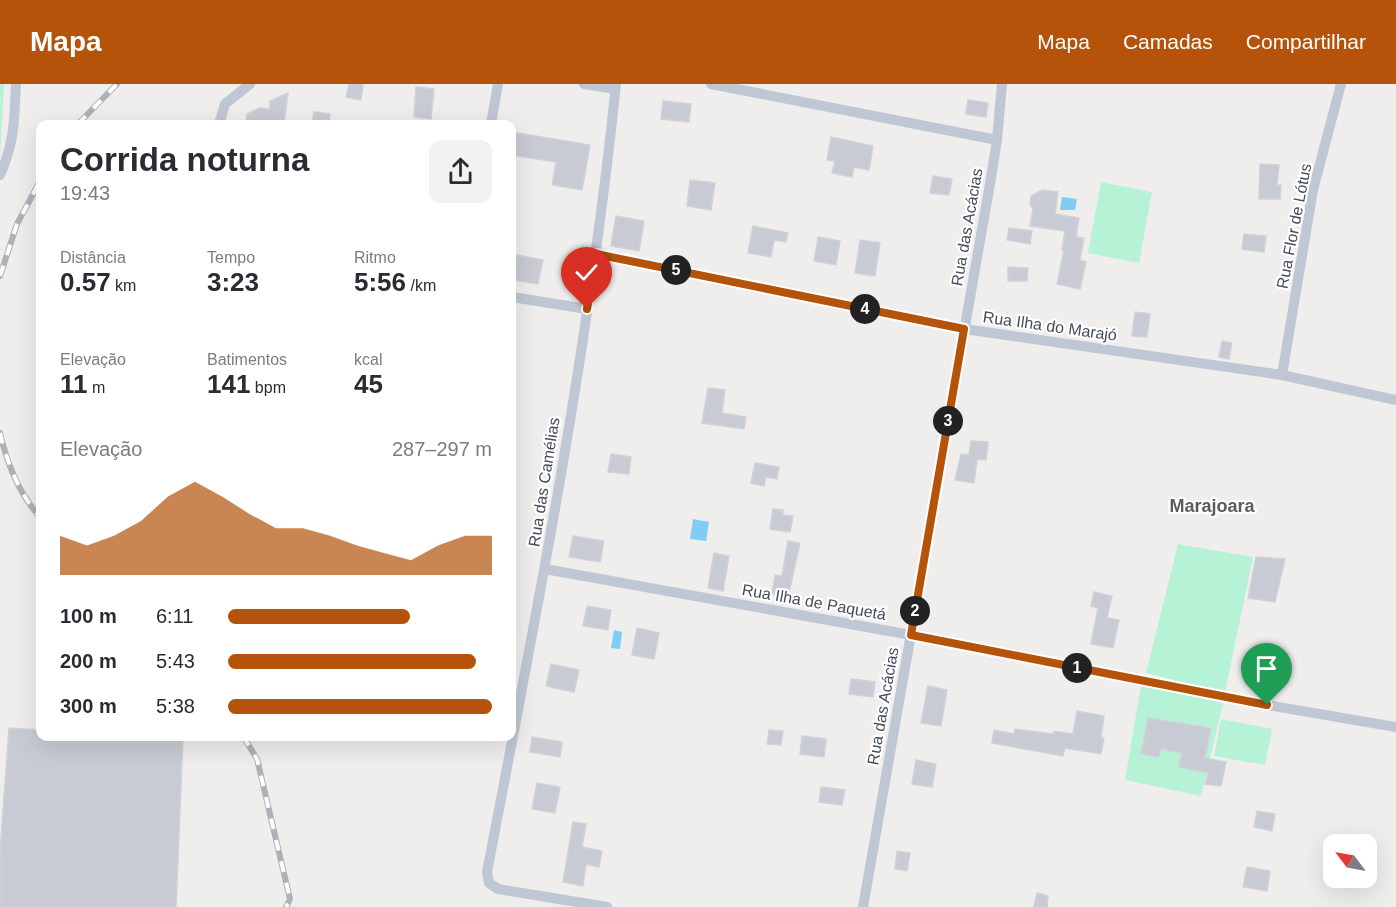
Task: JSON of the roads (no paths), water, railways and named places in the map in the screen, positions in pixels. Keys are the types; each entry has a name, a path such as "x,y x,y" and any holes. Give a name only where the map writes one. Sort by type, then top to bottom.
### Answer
{"street":[{"path":"0,175 10,153 16,84"},
{"path":"220,120 225,104 250,84"},
{"path":"492,120 498,84"},
{"path":"584,84 616,87"},
{"path":"711,84 997,140"},
{"name":"Rua das Acácias","path":"863,907 997,140 1002,84"},
{"name":"Rua Flor de Lótus","path":"1282,375 1313,190 1341,84"},
{"name":"Rua das Camélias","path":"516,720 545,569 596,254 616,87"},
{"name":"Rua Ilha do Marajó","path":"596,254 964,329 1282,375 1396,400"},
{"path":"516,298 587,309"},
{"name":"Rua Ilha de Paquetá","path":"545,569 911,635 1267,705 1396,727"},
{"name":"Rua das Camélias","path":"512,741 487,872 489,883 498,889 608,907"}],"water":[{"path":"1062,197 1077,199 1075,210 1060,210"},
{"path":"693,519 709,522 706,541 690,539"},
{"path":"614,630 622,632 620,649 611,648"}],"railway":[{"path":"82,120 117,84"},
{"path":"0,276 17,224 36,188"},
{"path":"0,433 15,478 36,512"},
{"path":"246,741 257,759 290,899 286,907"}],"district":[{"name":"Marajoara","path":"1212,506"}]}
